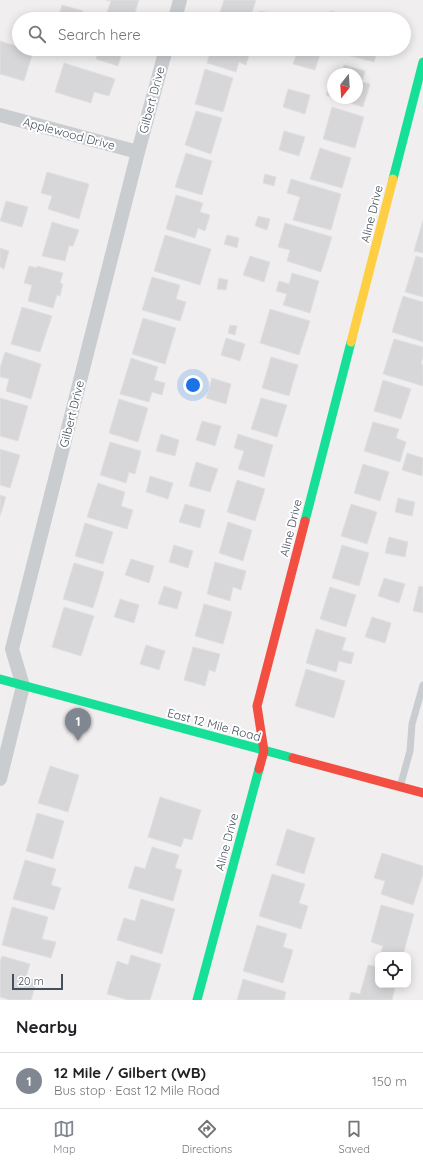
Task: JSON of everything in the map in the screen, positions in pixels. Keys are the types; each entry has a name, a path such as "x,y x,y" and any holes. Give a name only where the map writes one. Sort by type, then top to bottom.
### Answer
{"street":[{"path":"177,12 180,0"},
{"name":"Gilbert Drive","path":"23,686 12,649 138,152 164,56"},
{"name":"Aline Drive","path":"198,1000 264,751 257,706 423,62"},
{"name":"Applewood Drive","path":"0,115 138,152"},
{"name":"East 12 Mile Road","path":"0,679 423,793"},
{"path":"0,779 23,686"}],"lane":[{"path":"400,787 410,751 412,724 423,685"}],"building":[{"path":"106,0 139,0 135,12 107,12 111,1"},
{"path":"224,0 256,0 252,12 220,12"},
{"path":"62,5 83,11 83,12 60,12"},
{"path":"0,41 12,45 12,56 32,56 24,81 0,74"},
{"path":"97,56 121,56 118,66 96,59"},
{"path":"209,56 249,56 246,65 239,62 236,72 207,63"},
{"path":"296,56 319,56 315,70 293,64"},
{"path":"351,56 376,56 374,62"},
{"path":"64,63 115,79 109,96 94,92 91,103 55,92"},
{"path":"344,65 354,68 343,68"},
{"path":"205,69 233,78 223,112 195,104"},
{"path":"363,82 370,84 363,107 353,104 363,104"},
{"path":"288,89 310,95 305,114 283,107"},
{"path":"332,107 364,117 355,148 323,139"},
{"path":"196,111 222,118 211,154 185,145"},
{"path":"284,131 305,137 299,156 279,150"},
{"path":"320,148 351,158 342,188 310,179"},
{"path":"186,153 212,161 202,195 175,187"},
{"path":"47,172 89,184 79,219 48,209 52,196 41,193"},
{"path":"265,174 276,177 274,186 263,183"},
{"path":"291,179 341,194 331,230 293,220 300,197 287,193"},
{"path":"176,195 203,203 200,212 210,215 205,231 198,228 195,238 166,229"},
{"path":"6,201 28,207 22,227 0,221"},
{"path":"258,216 270,219 267,230 255,226"},
{"path":"423,220 423,253 414,251"},
{"path":"52,222 79,230 73,246 69,246 65,261 42,256"},
{"path":"285,223 332,237 321,272 287,261 290,250 278,247"},
{"path":"165,235 211,249 200,285 154,271"},
{"path":"227,235 239,238 237,248 224,244"},
{"path":"0,248 9,251 4,269 0,267"},
{"path":"250,256 270,262 264,282 243,275"},
{"path":"416,256 423,258 423,297 405,292"},
{"path":"29,266 37,268 37,266 63,273 60,283 63,284 60,296 57,295 53,308 28,301 32,285 24,283"},
{"path":"292,273 319,281 310,313 283,305 287,294 276,291 279,281 289,284"},
{"path":"152,277 180,285 176,299 186,302 180,321 142,310"},
{"path":"219,278 228,280 226,290 217,289"},
{"path":"403,296 423,302 423,342 392,332"},
{"path":"22,307 52,316 40,352 11,344"},
{"path":"270,309 310,321 299,355 260,343"},
{"path":"143,318 176,328 165,364 132,354"},
{"path":"230,325 237,326 235,335 228,333"},
{"path":"226,338 245,344 240,361 221,355"},
{"path":"394,339 423,347 421,364 423,365 423,386 383,374"},
{"path":"5,352 41,364 31,399 6,391 9,379 0,377 0,368"},
{"path":"271,357 298,365 289,396 262,388"},
{"path":"131,358 158,367 154,380 165,383 162,395 152,392 149,402 120,394"},
{"path":"212,378 231,384 226,404 206,398"},
{"path":"383,380 411,389 401,419 374,411"},
{"path":"0,398 28,406 18,441 0,436"},
{"path":"261,398 287,405 277,437 251,429"},
{"path":"119,399 148,408 138,442 109,433"},
{"path":"202,421 221,426 215,446 196,440"},
{"path":"373,422 399,429 396,438 406,442 400,462 364,451"},
{"path":"161,434 179,440 175,456 156,451"},
{"path":"238,434 273,445 264,477 238,469 244,451 234,448"},
{"path":"110,442 141,451 135,474 129,472 126,483 100,475"},
{"path":"0,449 20,455 10,488 0,485"},
{"path":"407,453 423,458 422,476 402,470"},
{"path":"196,462 218,469 210,492 189,486"},
{"path":"363,464 389,472 380,501 354,493"},
{"path":"150,476 173,483 168,499 146,492"},
{"path":"237,480 265,489 255,521 227,512"},
{"path":"98,483 125,492 121,506 133,510 127,529 87,517"},
{"path":"0,495 6,497 0,516"},
{"path":"398,498 415,502 412,516 395,512"},
{"path":"185,504 205,510 200,528 179,522"},
{"path":"351,504 377,512 367,544 341,536"},
{"path":"228,522 252,530 243,561 219,553"},
{"path":"85,523 113,532 103,564 75,556"},
{"path":"389,537 408,542 405,557 385,553"},
{"path":"174,545 193,551 188,568 169,562"},
{"path":"342,545 369,553 359,586 332,578"},
{"path":"131,559 154,566 149,583 125,575"},
{"path":"215,562 246,571 241,590 233,587 230,601 207,594"},
{"path":"74,563 104,572 93,608 63,599"},
{"path":"384,578 405,584 399,603 378,596"},
{"path":"164,586 182,592 177,609 158,604"},
{"path":"419,586 423,587 423,613 413,611"},
{"path":"330,587 356,595 346,627 320,619"},
{"path":"120,599 139,605 134,623 114,617"},
{"path":"204,604 232,612 223,644 195,636"},
{"path":"64,607 94,616 81,656 52,647"},
{"path":"372,617 391,623 385,643 365,637"},
{"path":"316,629 346,638 342,650 354,653 351,664 339,661 336,672 306,663"},
{"path":"146,645 165,651 159,670 140,664"},
{"path":"193,647 220,654 215,672 209,670 205,686 184,680"},
{"path":"306,669 345,681 334,718 295,706"},
{"path":"50,766 79,775 68,812 38,803"},
{"path":"160,797 201,810 192,840 184,838 181,847 148,837"},
{"path":"37,813 64,821 53,859 26,851"},
{"path":"287,829 315,838 304,874 276,865"},
{"path":"152,847 179,855 175,868 182,870 173,901 128,888 135,866 145,869"},
{"path":"382,853 423,866 423,874 413,905 381,894 385,881 374,878"},
{"path":"25,860 56,869 51,885 61,888 54,910 13,899"},
{"path":"272,874 305,884 299,903 308,906 301,929 259,916"},
{"path":"141,899 175,909 162,954 117,940 124,918 135,921"},
{"path":"381,905 414,914 404,952 381,952 383,946 371,942"},
{"path":"12,907 48,917 42,939 56,942 51,958 2,945"},
{"path":"257,925 287,934 283,947 293,950 283,983 243,971"},
{"path":"131,955 161,964 150,1000 128,1000 107,994 117,961 128,965"},
{"path":"2,956 30,964 26,977 37,981 31,1000 10,1000 0,997 0,961"},
{"path":"368,965 375,966 375,988 395,988 392,1000 349,1000 351,992 360,994"},
{"path":"243,979 286,992 284,1000 237,1000"}],"traffic: fast":[{"path":"393,179 423,62"},
{"path":"305,521 351,342"},
{"path":"0,679 293,758"},
{"path":"197,1000 259,769"}],"traffic: slow":[{"path":"351,342 393,179"}],"traffic: jam":[{"path":"259,769 264,751 257,706 305,521"},
{"path":"293,758 423,793"}],"place":[{"name":"12 Mile / Gilbert (WB)","path":"78,741"}]}
